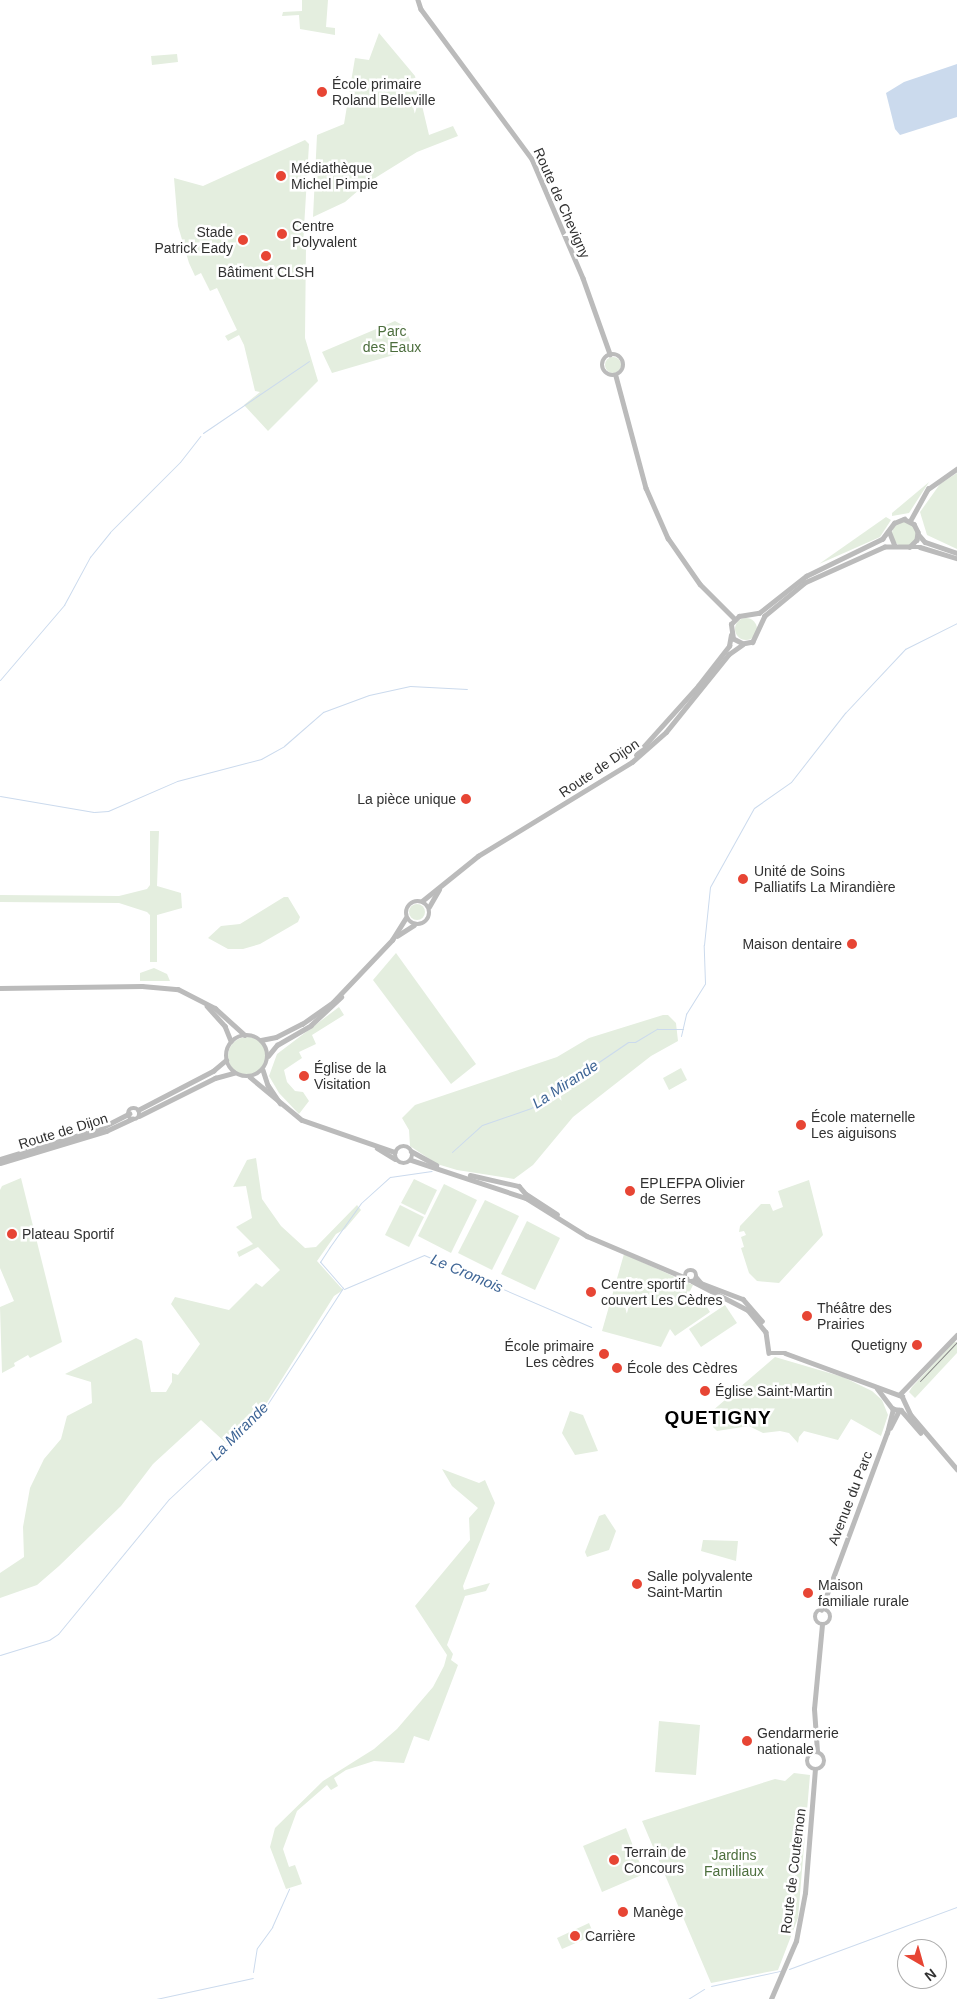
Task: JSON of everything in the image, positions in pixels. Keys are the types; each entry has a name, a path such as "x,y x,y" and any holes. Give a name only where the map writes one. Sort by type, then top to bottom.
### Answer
{"main road":[{"name":"Route de Chevigny","path":"418,0 421,9 532,159 572,250 610,354"},
{"path":"616,376 607,374 602,367 603,360 610,354 618,354 624,364 616,376 646,488 668,538 700,584 734,619"},
{"path":"910,521 928,489 957,469"},
{"path":"734,619 763,610 806,576 882,539 899,520 910,521 916,526 918,535 924,542 957,553"},
{"path":"889,532 895,546"},
{"path":"910,547 918,535"},
{"path":"731,635 743,644 756,640 760,627 774,607 805,583 885,547 920,547 957,558"},
{"path":"750,615 760,627"},
{"path":"616,772 677,712 729,646 734,619"},
{"name":"Route de Dijon","path":"422,901 478,856 616,772 666,732 729,654 743,644"},
{"name":"Route de Dijon","path":"429,907 444,883"},
{"path":"280,1103 268,1085 263,1070 268,1056 277,1045 328,1011 392,940 406,918 409,904 422,901 429,907 427,922 414,925 392,940"},
{"path":"406,918 414,925"},
{"path":"0,988 151,986 178,989 196,996 215,1008 245,1035 261,1040 276,1037 312,1018 358,977"},
{"path":"196,996 217,1016 231,1041 226,1060 234,1073 250,1077 302,1120 395,1152 404,1146 444,1169"},
{"path":"231,1041 245,1035"},
{"path":"261,1040 268,1056"},
{"name":"Route de Dijon","path":"0,1158 99,1129 129,1114 132,1109 138,1110 213,1071 226,1060"},
{"path":"250,1077 263,1070"},
{"name":"Route de Dijon","path":"0,1163 106,1131 215,1078 234,1073"},
{"path":"138,1110 139,1116"},
{"path":"129,1114 132,1119"},
{"path":"371,1145 402,1164 411,1160 523,1195 599,1242 678,1276 686,1275 692,1271 694,1279 701,1283 747,1302 768,1328 772,1352"},
{"path":"411,1151 411,1160"},
{"path":"395,1152 395,1158"},
{"path":"459,1174 517,1185 523,1195"},
{"path":"686,1275 742,1304 766,1332 772,1352"},
{"path":"891,1402 957,1335"},
{"path":"772,1352 819,1364 904,1398"},
{"path":"930,1440 904,1398 911,1385 933,1360"},
{"path":"876,1387 930,1440 957,1470"},
{"name":"Avenue du Parc","path":"824,1610 826,1596 887,1433 898,1410 906,1404"},
{"path":"824,1610 831,1619 822,1625 815,1618 824,1610"},
{"path":"817,1751 807,1759 808,1765 815,1770 821,1768 825,1760 817,1751 814,1709 822,1625"},
{"name":"Route de Couternon","path":"771,1999 796,1941 805,1893 815,1770"}],"green space":[{"path":"302,0 328,0 326,27 335,28 335,35 300,29 299,15 282,16 283,12 302,11"},
{"path":"379,33 415,76 429,135 453,126 458,136 417,152 367,183 345,202 313,217 317,135 344,124 355,58 369,60"},
{"path":"177,54 178,62 152,65 151,56"},
{"name":"Stade Patrick Eady","path":"305,140 309,144 303,245 306,246 305,338 318,381 268,431 244,405 260,392 255,391 244,345 239,335 228,341 225,336 237,330 217,288 210,291 201,273 195,276 189,263 178,226 174,178 203,186"},
{"name":"Parc des Eaux","path":"395,321 404,326 414,349 332,373 322,352"},
{"path":"610,357 616,357 621,362 619,371 610,373 605,368 605,362"},
{"path":"957,473 957,549 927,535 920,512 940,484"},
{"path":"929,482 909,513 892,516 892,513"},
{"path":"886,517 891,520 880,537 819,564"},
{"path":"904,522 912,526 916,534 912,542 904,546 896,542 892,534 896,526"},
{"path":"742,618 750,618 757,625 757,633 750,640 742,640 735,633 735,625"},
{"path":"150,831 159,831 157,886 181,893 182,908 157,915 157,962 150,962 150,915 147,912 119,903 0,902 0,895 119,896 147,889 150,885"},
{"path":"284,897 288,897 300,917 298,922 260,944 243,949 228,949 208,938 221,926 240,924"},
{"path":"414,904 420,904 425,909 423,918 414,920 409,915 409,909"},
{"path":"396,953 476,1064 451,1084 373,980"},
{"path":"154,968 167,974 170,981 140,981 140,973"},
{"path":"339,1007 344,1015 312,1035 316,1044 299,1052 302,1058 284,1070 287,1082 295,1091 303,1092 309,1101 299,1114 279,1093 269,1076 277,1054"},
{"path":"668,1015 676,1023 678,1041 651,1056 573,1117 533,1165 514,1179 457,1170 437,1164 410,1146 409,1130 402,1118 415,1105 557,1057 589,1038"},
{"path":"247,1037 260,1043 266,1056 260,1069 247,1075 234,1069 228,1056 234,1043"},
{"path":"681,1068 687,1080 669,1090 663,1078"},
{"path":"256,1158 262,1199 281,1226 305,1248 316,1247 357,1205 361,1210 345,1229 336,1234 317,1261 343,1290 334,1296 263,1409 227,1444 201,1420 153,1464 121,1506 59,1566 37,1585 0,1598 0,1573 24,1557 23,1527 30,1488 44,1459 61,1439 67,1416 92,1403 91,1382 65,1374 136,1338 142,1341 151,1392 166,1392 172,1382 172,1373 178,1375 200,1344 171,1304 175,1297 229,1310 256,1283 262,1287 280,1270 258,1247 239,1257 237,1252 253,1244 236,1227 252,1218 246,1186 233,1187 247,1160"},
{"path":"21,1178 62,1342 30,1358 28,1355 14,1363 15,1366 2,1373 0,1307 14,1301 0,1268 0,1190 2,1186"},
{"path":"414,1179 437,1190 425,1215 401,1203"},
{"path":"809,1180 823,1235 779,1283 757,1281 749,1273 741,1248 744,1247 741,1237 746,1235 744,1231 739,1232 740,1226 761,1204 770,1204 773,1211 783,1207 778,1191"},
{"path":"444,1184 477,1200 451,1253 418,1236"},
{"path":"485,1200 519,1216 492,1270 458,1253"},
{"path":"400,1205 424,1217 409,1247 385,1235"},
{"path":"527,1221 560,1238 535,1290 501,1274"},
{"path":"624,1254 693,1285 683,1305 699,1295 710,1312 675,1336 670,1329 661,1347 602,1331"},
{"path":"725,1305 737,1323 701,1347 689,1329"},
{"path":"954,1342 957,1342 957,1353 915,1398 909,1392 912,1387"},
{"path":"775,1357 843,1377 872,1391 882,1400 888,1415 881,1436 851,1419 838,1440 804,1431 799,1437 798,1443 789,1433 780,1431 763,1433 749,1426 717,1431 713,1427 711,1412"},
{"path":"570,1411 583,1415 598,1451 575,1455 562,1433"},
{"path":"442,1469 479,1483 485,1480 495,1503 463,1586 464,1590 490,1583 486,1591 465,1596 447,1645 453,1654 451,1660 458,1665 429,1741 414,1736 404,1763 374,1761 346,1770 334,1778 338,1786 331,1790 327,1785 297,1811 283,1849 289,1867 295,1865 302,1884 286,1889 270,1847 275,1828 323,1781 374,1749 397,1729 433,1687 444,1666 447,1655 415,1606 470,1540 469,1518 478,1508 452,1486"},
{"path":"605,1514 616,1531 609,1550 587,1557 585,1552 599,1516"},
{"path":"703,1540 738,1541 736,1561 701,1551"},
{"path":"659,1721 700,1725 696,1775 655,1772"},
{"name":"Jardins Familiaux","path":"794,1773 810,1775 798,1918 778,1970 711,1983 642,1821 775,1779 785,1781"},
{"name":"Terrain de Concours","path":"626,1828 644,1874 602,1892 583,1846"},
{"name":"Carrière","path":"589,1923 594,1935 562,1949 557,1938"}],"water":[{"path":"957,64 957,117 900,135 895,129 886,93 904,82"}],"waterway":[{"path":"203,433 309,361"},
{"path":"0,680 64,605 90,557 110,532 180,462 200,436"},
{"path":"681,1036 686,1014 705,983 704,945 710,887 754,808 791,782 845,713 905,649 957,623"},
{"path":"0,796 94,812 108,811 177,781 261,759 284,746 323,712 369,695 410,686 467,689"},
{"name":"La Mirande","path":"452,1152 482,1125 531,1108 628,1042 635,1042 657,1029 683,1029"},
{"name":"La Mirande","path":"0,1655 49,1640 58,1634 169,1499 263,1411 343,1288 320,1262 329,1248 361,1203 390,1177 432,1171"},
{"name":"Le Cromois","path":"344,1289 424,1255 591,1327"},
{"path":"253,1972 257,1948 272,1927 289,1889"},
{"path":"789,1969 957,1907"},
{"path":"711,1986 780,1971"},
{"path":"156,1999 253,1978"},
{"path":"688,1999 704,1989"}],"tram line":[{"path":"920,1381 957,1342"}],"place":[{"name":"École primaire Roland Belleville","path":"322,92"},
{"name":"Médiathèque Michel Pimpie","path":"281,176"},
{"name":"Centre Polyvalent","path":"282,234"},
{"name":"Stade Patrick Eady","path":"243,240"},
{"name":"Bâtiment CLSH","path":"266,256"},
{"name":"La pièce unique","path":"466,799"},
{"name":"Unité de Soins Palliatifs La Mirandière","path":"743,879"},
{"name":"Maison dentaire","path":"852,944"},
{"name":"Église de la Visitation","path":"304,1076"},
{"name":"École maternelle Les aiguisons","path":"801,1125"},
{"name":"EPLEFPA Olivier de Serres","path":"630,1191"},
{"name":"Plateau Sportif","path":"12,1234"},
{"name":"Centre sportif couvert Les Cèdres","path":"591,1292"},
{"name":"Théâtre des Prairies","path":"807,1316"},
{"name":"Quetigny","path":"917,1345"},
{"name":"École primaire Les cèdres","path":"604,1354"},
{"name":"École des Cèdres","path":"617,1368"},
{"name":"Église Saint-Martin","path":"705,1391"},
{"name":"Salle polyvalente Saint-Martin","path":"637,1584"},
{"name":"Maison familiale rurale","path":"808,1593"},
{"name":"Gendarmerie nationale","path":"747,1741"},
{"name":"Terrain de Concours","path":"614,1860"},
{"name":"Manège","path":"623,1912"},
{"name":"Carrière","path":"575,1936"}],"district":[{"name":"QUETIGNY","path":"718,1418"}]}
